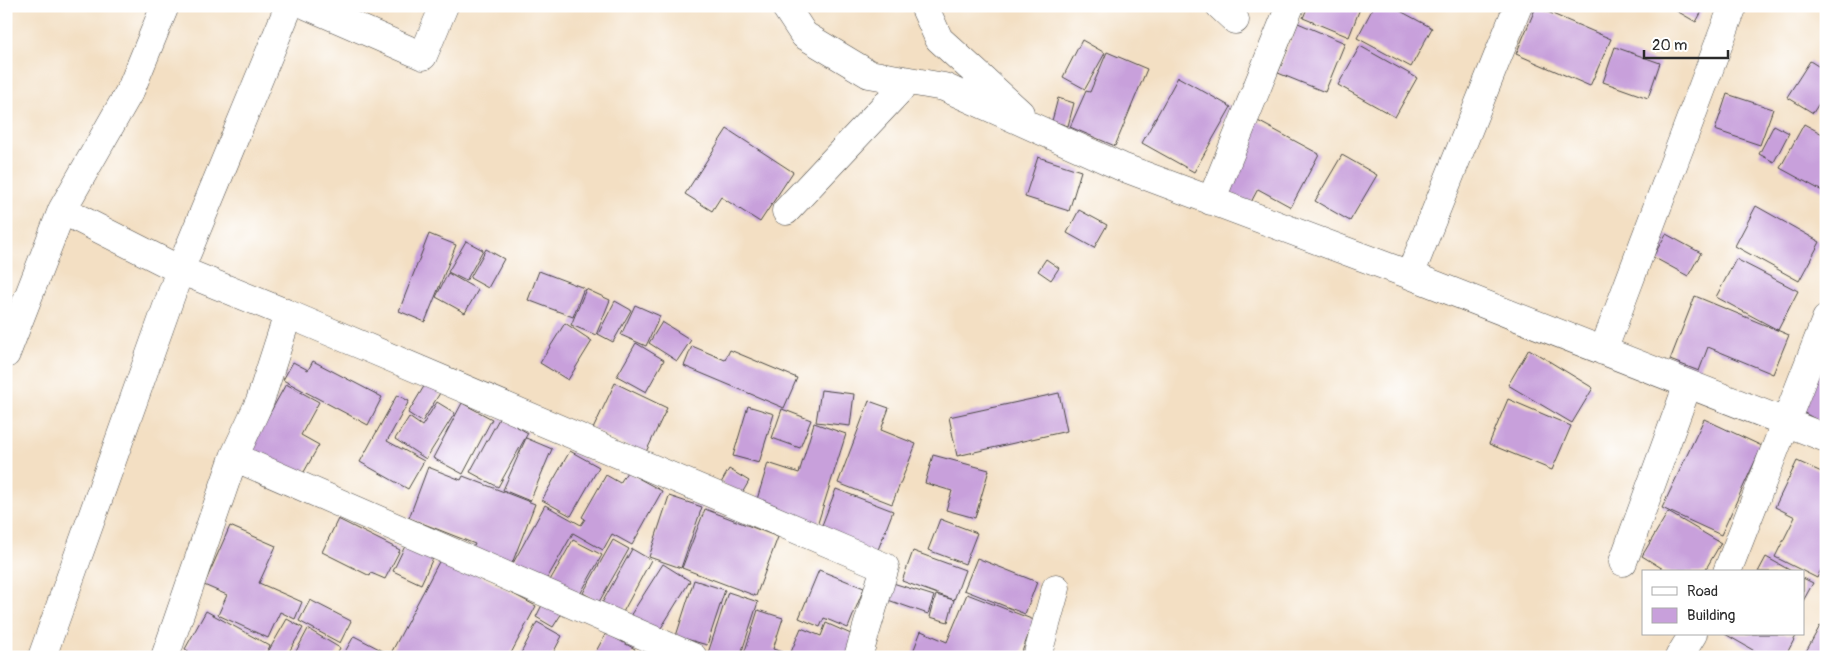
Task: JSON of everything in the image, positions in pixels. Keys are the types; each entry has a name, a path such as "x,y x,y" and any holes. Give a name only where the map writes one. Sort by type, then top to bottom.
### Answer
{"street":[{"path":"6,354 62,210 131,89 165,6"},
{"path":"42,657 180,270 289,6"},
{"path":"308,6 423,56 444,6"},
{"path":"785,6 804,35 869,74 944,88 1122,167 1410,275 1826,438"},
{"path":"924,6 939,39 1038,129"},
{"path":"1212,201 1290,6"},
{"path":"1410,275 1518,6"},
{"path":"1603,351 1733,6"},
{"path":"786,211 908,81"},
{"path":"62,210 180,270 885,567 858,657"},
{"path":"166,657 234,457 260,401 288,314"},
{"path":"1728,570 1784,422 1826,319"},
{"path":"1623,562 1688,384"},
{"path":"234,457 693,657"},
{"path":"1037,657 1056,588"},
{"path":"1678,657 1692,636"}],"building":[{"path":"1308,6 1361,6 1349,37 1303,18"},
{"path":"1374,6 1391,6 1432,28 1411,67 1357,38"},
{"path":"1668,6 1705,6 1696,22"},
{"path":"1536,7 1611,39 1590,86 1516,54"},
{"path":"1298,23 1345,43 1325,92 1278,73"},
{"path":"1082,40 1105,53 1085,89 1063,77"},
{"path":"1360,46 1417,78 1395,117 1338,85"},
{"path":"1615,47 1660,63 1648,98 1603,82"},
{"path":"1107,52 1147,69 1115,146 1070,127 1086,91 1090,92"},
{"path":"1810,61 1826,71 1826,92 1813,113 1787,97"},
{"path":"1178,77 1231,107 1194,172 1142,143"},
{"path":"1727,94 1773,109 1760,145 1715,130"},
{"path":"1058,98 1074,103 1068,126 1052,121"},
{"path":"1256,120 1319,154 1291,207 1258,189 1250,204 1221,188"},
{"path":"1804,124 1826,136 1826,193 1780,168"},
{"path":"1774,125 1789,133 1774,162 1759,154"},
{"path":"727,129 793,172 760,222 721,197 712,211 685,194"},
{"path":"1342,155 1377,175 1350,221 1315,201"},
{"path":"1038,157 1081,171 1069,211 1025,197"},
{"path":"1756,206 1820,242 1799,281 1735,246"},
{"path":"1079,210 1107,225 1094,248 1067,233"},
{"path":"429,234 456,245 425,322 399,311"},
{"path":"1666,234 1701,253 1688,276 1653,257"},
{"path":"466,241 483,250 466,281 448,272"},
{"path":"486,249 504,259 488,288 470,278"},
{"path":"1046,259 1059,268 1051,280 1038,271"},
{"path":"1736,259 1798,291 1778,330 1716,297"},
{"path":"539,271 584,288 573,317 528,300"},
{"path":"448,273 478,290 465,313 436,297"},
{"path":"586,289 610,300 596,335 571,325"},
{"path":"1695,296 1789,335 1773,374 1708,347 1699,371 1670,360"},
{"path":"615,301 631,310 613,342 598,334"},
{"path":"635,305 660,316 646,346 621,335"},
{"path":"662,322 691,340 677,361 649,343"},
{"path":"565,323 592,341 568,380 540,363"},
{"path":"636,343 664,360 646,392 617,376"},
{"path":"692,346 725,360 730,350 797,378 784,408 684,366"},
{"path":"1529,349 1593,388 1572,423 1508,385"},
{"path":"313,361 382,397 368,425 283,380 293,362 308,370"},
{"path":"1826,361 1826,425 1799,410"},
{"path":"426,383 440,393 422,422 408,413"},
{"path":"615,383 667,408 645,454 593,429"},
{"path":"286,384 319,402 301,435 319,445 299,481 248,453"},
{"path":"821,390 854,394 850,426 816,422"},
{"path":"1059,393 1067,431 957,456 949,417"},
{"path":"397,395 409,401 387,441 424,461 408,489 360,462"},
{"path":"1508,399 1571,426 1552,470 1489,444"},
{"path":"869,401 889,408 881,430 916,444 892,504 838,483"},
{"path":"437,402 455,413 426,459 395,439 409,417 422,426"},
{"path":"462,403 492,419 463,474 433,458"},
{"path":"748,406 774,414 759,463 733,456"},
{"path":"782,409 811,420 800,448 772,438"},
{"path":"500,417 528,433 498,487 470,472"},
{"path":"1704,419 1762,446 1721,535 1662,508"},
{"path":"814,423 846,434 817,526 755,506 768,463 799,473"},
{"path":"526,438 552,449 530,501 503,490"},
{"path":"570,451 599,467 571,516 542,500"},
{"path":"933,455 989,470 975,518 946,510 952,491 925,483"},
{"path":"1797,461 1826,474 1826,559 1817,578 1775,557 1795,517 1775,507"},
{"path":"428,467 461,480 463,476 535,504 511,566 472,551 475,544 409,518"},
{"path":"729,469 749,481 741,495 721,483"},
{"path":"627,472 662,491 632,545 612,534 603,550 573,533 544,584 512,565 545,505 581,525 585,519 582,517 606,475 620,483"},
{"path":"836,489 893,511 876,555 819,533"},
{"path":"669,496 702,507 681,568 649,557"},
{"path":"705,509 778,537 756,596 682,568"},
{"path":"1668,512 1721,543 1705,570 1665,570 1642,556"},
{"path":"338,519 400,550 385,579 371,573 370,576 322,552"},
{"path":"940,519 977,533 965,564 928,550"},
{"path":"230,526 276,546 259,583 302,602 295,619 280,612 268,638 218,615 227,595 204,585"},
{"path":"573,540 602,555 578,598 549,582"},
{"path":"613,540 629,549 599,602 583,593"},
{"path":"405,546 433,558 421,584 393,571"},
{"path":"632,549 651,560 622,614 602,603"},
{"path":"913,551 965,570 954,600 902,581"},
{"path":"442,556 536,606 509,657 389,657"},
{"path":"1766,557 1789,570 1759,570"},
{"path":"977,558 1037,582 1025,614 964,590"},
{"path":"663,564 690,581 658,633 630,616"},
{"path":"819,570 864,588 848,628 824,618 820,627 799,618"},
{"path":"1804,578 1813,583 1804,599"},
{"path":"694,580 725,590 707,645 676,636"},
{"path":"893,583 934,596 928,614 888,600"},
{"path":"728,592 758,602 740,657 719,657 708,653"},
{"path":"967,594 1034,620 1020,657 911,657 921,631 947,642"},
{"path":"936,595 954,600 948,622 930,617"},
{"path":"310,600 351,621 340,643 299,621"},
{"path":"543,603 562,613 553,627 536,617"},
{"path":"758,610 783,618 773,649 783,652 782,657 743,657"},
{"path":"206,611 270,646 264,657 199,657 185,649"},
{"path":"287,619 303,628 286,657 265,657"},
{"path":"537,622 562,636 551,657 519,657"},
{"path":"826,623 860,638 852,657 789,657 801,628 821,636"},
{"path":"1820,626 1826,629 1826,657 1803,657"},
{"path":"308,629 340,648 335,657 293,657"},
{"path":"606,633 635,649 631,657 593,657"},
{"path":"354,636 387,653 385,657 342,657"},
{"path":"1728,636 1796,636 1785,657 1765,657"}]}
